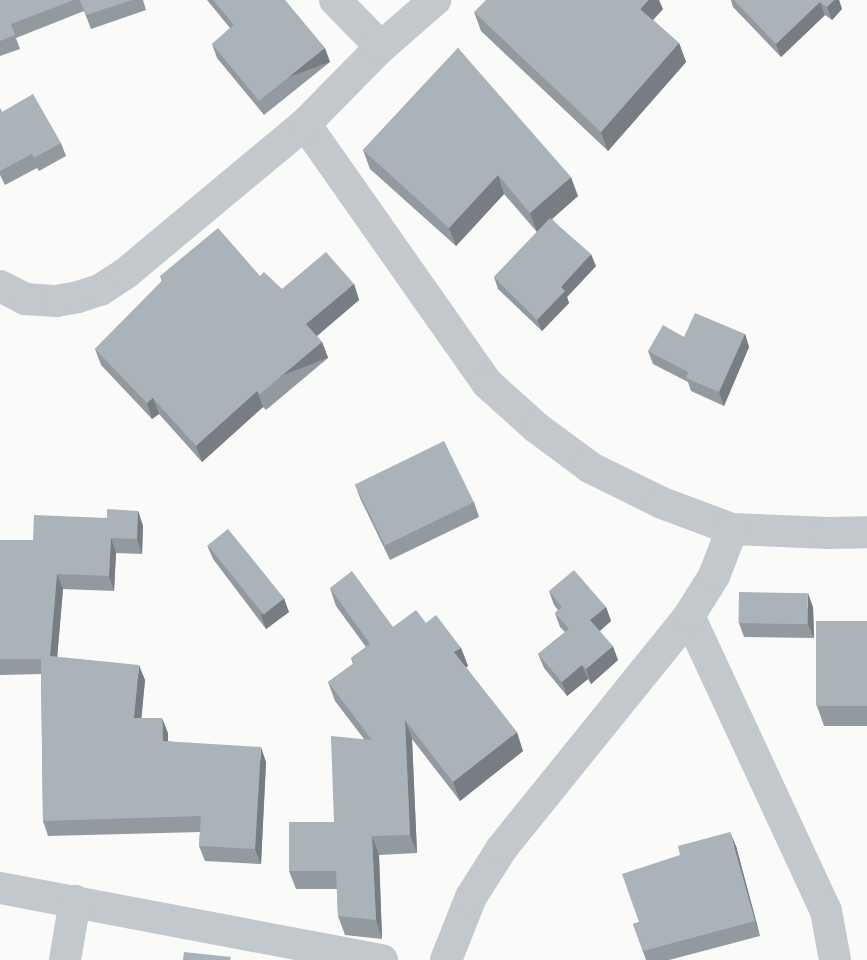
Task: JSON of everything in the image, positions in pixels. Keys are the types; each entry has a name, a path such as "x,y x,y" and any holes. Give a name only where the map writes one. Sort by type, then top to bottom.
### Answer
{"street":[{"path":"335,0 381,47"},
{"path":"0,286 26,298 57,301 99,290 126,273 305,124 381,47 435,0"},
{"path":"305,124 487,383 537,428 591,468 662,502 732,529 828,533 867,532"},
{"path":"446,960 471,897 502,848 689,616 714,576 732,529"},
{"path":"689,616 826,911 834,960"},
{"path":"0,888 382,960"},
{"path":"65,960 75,901"}],"building":[{"path":"0,0 74,0 11,24 15,35 0,41"},
{"path":"80,0 132,0 86,15"},
{"path":"213,0 285,0 325,48 259,101 212,44 234,25"},
{"path":"486,0 648,0 640,9 679,43 601,132 474,12"},
{"path":"734,0 834,0 827,7 820,2 776,44"},
{"path":"458,48 571,177 530,213 498,175 449,228 363,150"},
{"path":"33,94 61,143 34,158 32,154 0,171 0,108 2,112"},
{"path":"550,218 591,254 561,287 565,291 537,320 494,277"},
{"path":"218,228 260,276 264,272 282,289 326,252 354,284 306,324 322,342 260,394 257,391 196,446 153,398 147,403 95,349 163,280 160,276"},
{"path":"695,313 745,334 719,392 686,378 688,372 648,351 663,325 684,337"},
{"path":"444,441 474,502 385,546 355,484"},
{"path":"107,509 138,511 137,539 111,538 109,576 57,574 50,656 139,665 134,718 162,718 163,741 261,747 255,849 199,846 201,816 43,821 41,659 0,659 0,540 33,540 34,515 107,518"},
{"path":"228,529 284,598 264,615 208,545"},
{"path":"574,570 606,607 590,620 613,646 586,669 582,665 562,682 538,654 569,629 555,613 562,607 549,591"},
{"path":"352,571 393,627 416,610 426,623 436,615 461,648 454,652 517,732 453,782 405,720 410,835 372,836 376,920 338,916 336,871 289,871 289,822 334,822 331,736 372,740 328,682 354,663 351,658 370,644 330,588"},
{"path":"739,592 808,593 807,624 738,623"},
{"path":"816,621 867,621 867,706 816,706"},
{"path":"730,832 755,921 643,951 633,924 639,922 622,874 680,855 678,846"},
{"path":"184,952 231,957 230,960 183,960"}]}
